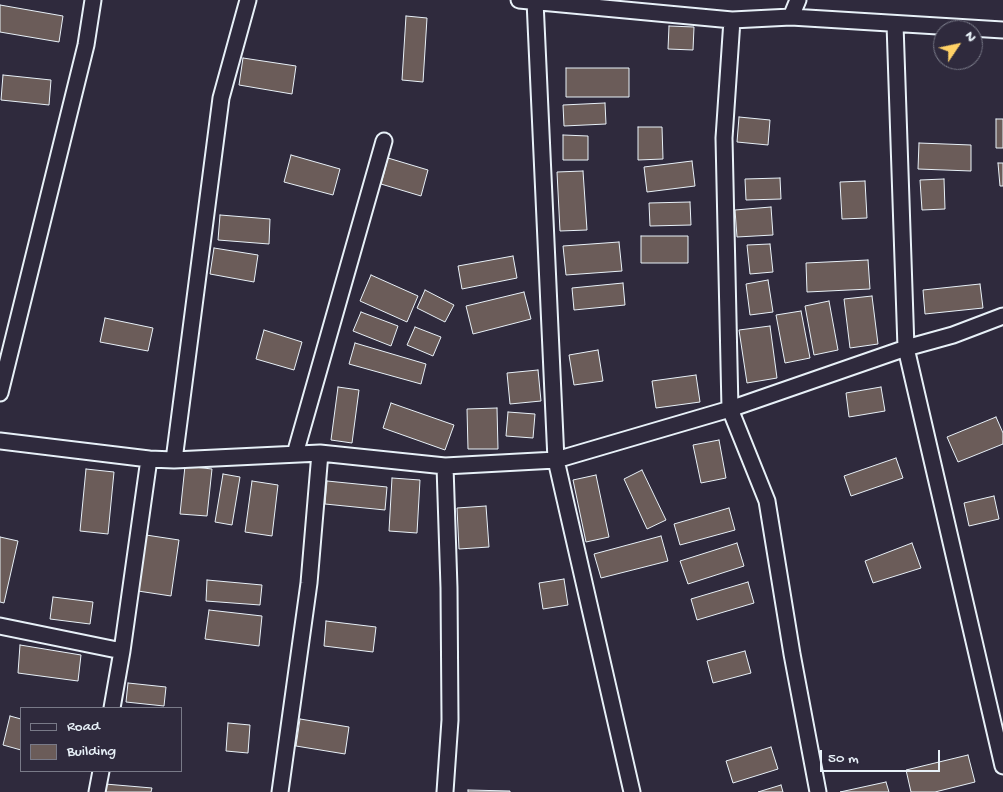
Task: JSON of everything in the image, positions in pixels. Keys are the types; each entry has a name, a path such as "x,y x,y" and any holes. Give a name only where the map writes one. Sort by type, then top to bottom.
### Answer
{"street":[{"path":"0,393 86,45 93,0"},
{"path":"174,460 221,98 248,0"},
{"path":"519,0 732,20 791,17 1003,30"},
{"path":"791,17 798,0"},
{"path":"535,1 556,460 632,792"},
{"path":"732,20 724,138 730,409 767,501 792,654 818,792"},
{"path":"895,24 906,348 1003,766"},
{"path":"294,454 384,142"},
{"path":"0,441 149,459 174,460 320,453 445,466 556,460 730,409 906,348 953,335 1003,316"},
{"path":"280,792 309,583 320,453"},
{"path":"112,707 149,459"},
{"path":"445,466 449,588 450,720 445,792"},
{"path":"0,626 122,651"},
{"path":"96,792 101,772"}],"building":[{"path":"0,5 63,16 59,42 0,32"},
{"path":"406,16 427,18 423,82 402,80"},
{"path":"669,26 694,27 693,50 668,49"},
{"path":"243,58 296,66 292,94 239,85"},
{"path":"566,68 629,68 629,97 566,97"},
{"path":"3,75 51,80 49,105 1,100"},
{"path":"605,103 606,124 564,126 563,105"},
{"path":"739,117 770,120 768,145 737,142"},
{"path":"996,119 1003,119 1003,148 996,148"},
{"path":"638,127 662,127 663,159 638,160"},
{"path":"563,135 588,136 588,160 563,160"},
{"path":"919,143 971,145 971,171 918,169"},
{"path":"291,155 340,169 333,195 284,182"},
{"path":"388,158 428,170 421,196 381,184"},
{"path":"692,161 695,186 647,192 644,167"},
{"path":"998,163 1003,163 1003,186 1000,186"},
{"path":"583,171 587,230 560,231 557,172"},
{"path":"780,178 781,199 746,200 745,179"},
{"path":"944,179 945,209 922,210 920,180"},
{"path":"865,181 867,218 842,219 840,182"},
{"path":"690,202 691,225 650,226 649,203"},
{"path":"771,207 773,235 737,237 735,210"},
{"path":"220,215 270,219 269,244 218,240"},
{"path":"641,236 688,236 688,263 641,263"},
{"path":"619,242 622,271 566,275 563,246"},
{"path":"770,244 773,272 750,274 747,245"},
{"path":"214,248 258,255 254,282 210,274"},
{"path":"513,256 517,278 462,289 458,266"},
{"path":"868,260 870,289 807,292 806,263"},
{"path":"371,275 418,296 407,322 360,301"},
{"path":"768,280 773,312 750,315 746,284"},
{"path":"623,283 625,305 574,310 572,288"},
{"path":"980,284 983,308 925,314 923,290"},
{"path":"425,290 454,305 445,322 417,308"},
{"path":"524,292 531,319 473,334 466,306"},
{"path":"872,296 878,344 850,348 844,299"},
{"path":"829,301 838,350 814,355 805,306"},
{"path":"801,311 810,358 785,363 776,315"},
{"path":"361,312 398,326 391,346 353,331"},
{"path":"105,318 153,328 148,351 100,342"},
{"path":"770,326 777,378 747,383 739,330"},
{"path":"415,327 441,337 433,356 407,345"},
{"path":"264,330 302,342 294,370 256,359"},
{"path":"355,343 426,364 421,384 349,364"},
{"path":"598,350 603,381 574,385 569,355"},
{"path":"538,370 541,401 510,404 507,373"},
{"path":"696,375 700,402 656,408 652,381"},
{"path":"338,387 359,390 352,443 331,440"},
{"path":"881,387 885,411 849,417 846,393"},
{"path":"391,403 454,425 445,450 383,428"},
{"path":"497,408 498,449 468,449 467,409"},
{"path":"508,412 535,414 533,438 506,436"},
{"path":"996,417 1003,433 1003,444 958,462 947,437"},
{"path":"719,440 726,478 701,483 693,445"},
{"path":"896,458 903,478 851,496 844,476"},
{"path":"185,466 212,469 207,516 180,514"},
{"path":"86,469 114,472 108,534 80,531"},
{"path":"642,470 666,520 647,529 624,479"},
{"path":"223,474 240,477 232,525 215,522"},
{"path":"596,475 609,537 586,542 573,480"},
{"path":"392,478 420,480 417,533 389,531"},
{"path":"252,481 278,485 272,536 245,532"},
{"path":"327,481 387,487 385,510 325,504"},
{"path":"994,496 999,519 969,526 964,503"},
{"path":"486,506 489,547 459,549 457,508"},
{"path":"729,508 735,530 680,545 674,524"},
{"path":"146,535 179,540 171,596 138,591"},
{"path":"661,536 668,561 601,578 594,554"},
{"path":"0,537 18,541 4,603 0,602"},
{"path":"737,543 744,566 688,584 680,561"},
{"path":"912,543 921,568 873,583 865,561"},
{"path":"564,579 568,605 543,609 539,583"},
{"path":"207,580 262,585 260,605 206,601"},
{"path":"748,582 754,603 697,620 691,599"},
{"path":"53,597 93,602 90,624 50,619"},
{"path":"209,610 262,616 259,646 205,639"},
{"path":"326,621 376,627 373,652 324,646"},
{"path":"20,645 81,655 78,681 18,673"},
{"path":"745,651 751,673 713,683 707,661"},
{"path":"128,683 166,687 164,706 126,702"},
{"path":"10,716 20,719 20,750 3,745"},
{"path":"300,719 349,727 345,754 296,746"},
{"path":"228,723 250,725 248,753 226,751"},
{"path":"771,747 778,769 733,783 726,761"},
{"path":"968,755 975,782 935,792 911,792 906,770"},
{"path":"886,782 889,792 840,792"},
{"path":"105,784 152,788 151,792 104,792"},
{"path":"781,785 783,792 758,792"},
{"path":"468,790 510,791 510,792 468,792"}]}
